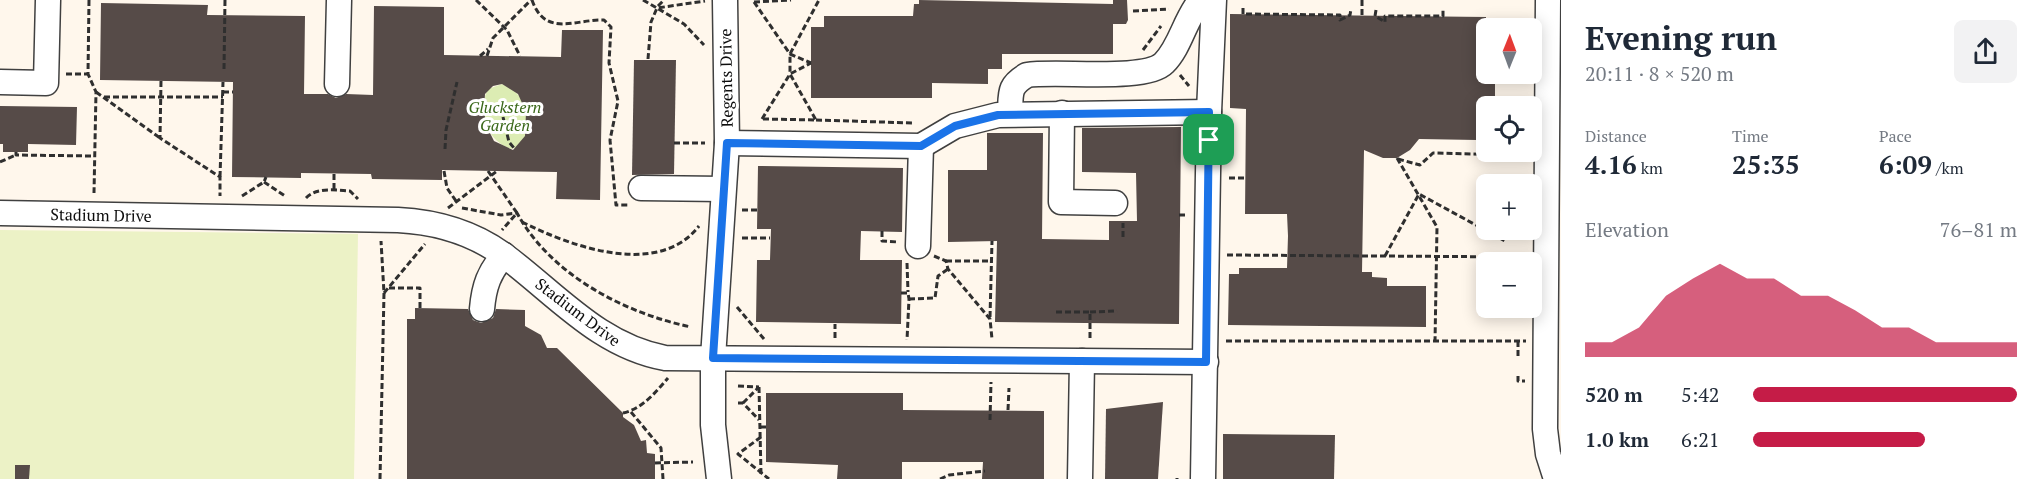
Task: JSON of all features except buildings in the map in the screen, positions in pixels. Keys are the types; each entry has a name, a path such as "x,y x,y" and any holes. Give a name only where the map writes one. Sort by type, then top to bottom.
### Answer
{"street":[{"path":"0,82 46,83 48,0"},
{"path":"337,84 339,0"},
{"name":"Regents Drive","path":"719,479 712,425 713,358 723,189 719,143 725,0"},
{"path":"1010,114 1011,91 1014,82 1027,75 1138,73 1157,68 1172,51 1202,0"},
{"path":"1203,479 1209,112 1214,0"},
{"path":"1548,0 1545,429 1548,454 1556,479"},
{"path":"719,143 921,146 965,123 1010,114 1209,112"},
{"path":"1062,113 1061,202 1114,203"},
{"path":"912,244 921,146"},
{"path":"641,188 723,189"},
{"name":"Stadium Drive","path":"0,213 398,220 437,225 472,237 504,255 595,328 619,344 665,358 1086,353 1206,362"},
{"path":"482,309 484,290 489,275 504,255"},
{"path":"1080,479 1086,353"}],"path":[{"path":"89,0 88,74 96,92 94,204"},
{"path":"224,69 225,0"},
{"path":"476,0 503,26 520,56"},
{"path":"487,56 493,38 531,0 538,14 554,23 570,26 604,20 611,27 609,63 618,101 610,140 616,205"},
{"path":"643,0 692,31 706,48"},
{"path":"648,59 651,22 657,8 664,0"},
{"path":"657,8 711,0"},
{"path":"759,125 790,74 811,63 790,54 754,2 791,0"},
{"path":"763,119 816,120 790,74 790,54 819,0"},
{"path":"1362,0 1362,16"},
{"path":"1243,8 1243,14 1340,15 1340,20 1350,15 1351,9"},
{"path":"1133,11 1174,9"},
{"path":"1376,10 1375,16 1385,22 1385,16 1443,16 1443,10"},
{"path":"480,56 489,48"},
{"path":"69,74 88,74"},
{"path":"160,138 161,81"},
{"path":"445,148 446,130 457,81"},
{"path":"220,204 223,82"},
{"path":"96,92 220,177"},
{"path":"223,92 233,92"},
{"path":"104,97 223,97"},
{"path":"503,117 513,148"},
{"path":"674,143 719,143"},
{"path":"0,162 16,153 94,156"},
{"path":"1435,342 1437,226 1397,158 1420,165 1433,153 1476,154"},
{"path":"444,171 447,188 456,201"},
{"path":"384,293 456,201 497,171"},
{"path":"334,174 334,190"},
{"path":"1222,178 1245,178"},
{"path":"240,198 265,180 290,199"},
{"path":"302,205 315,191 334,190 354,193 360,205"},
{"path":"1419,194 1508,242"},
{"path":"1385,256 1419,194"},
{"path":"740,209 758,210"},
{"path":"521,221 553,237 591,250 630,254 658,251 679,244 701,223"},
{"path":"882,231 882,241 912,244 946,261 992,261"},
{"path":"740,238 770,238"},
{"path":"992,241 990,318 992,344"},
{"path":"907,342 912,244"},
{"path":"380,479 384,293 381,249"},
{"path":"1221,255 1476,257"},
{"path":"946,261 948,269 990,318"},
{"path":"909,299 935,298 938,276 948,269"},
{"path":"388,288 420,288 420,308"},
{"path":"902,293 908,293"},
{"path":"737,307 768,342"},
{"path":"1056,312 1117,311"},
{"path":"1086,353 1090,312"},
{"path":"835,324 835,343"},
{"path":"1226,341 1518,341 1518,358"},
{"path":"622,413 631,412 650,398 670,377"},
{"path":"990,420 992,378"},
{"path":"738,386 759,387"},
{"path":"759,387 740,403 759,421"},
{"path":"759,387 761,474"},
{"path":"1008,410 1009,388"},
{"path":"631,412 661,448 663,479"},
{"path":"760,427 766,427"},
{"path":"761,437 738,454 769,479"},
{"path":"655,463 693,462"},
{"path":"940,479 949,475 985,471"}],"green space":[{"name":"Gluckstern Garden","path":"502,84 510,88 521,99 526,112 526,135 518,146 511,149 490,133 484,116 483,107 488,89"},
{"path":"0,230 358,234 354,479 0,479"}],"route":[{"path":"1209,112 1209,140 1206,362 713,358 727,143 921,146 955,126 988,116 1209,112"}]}
